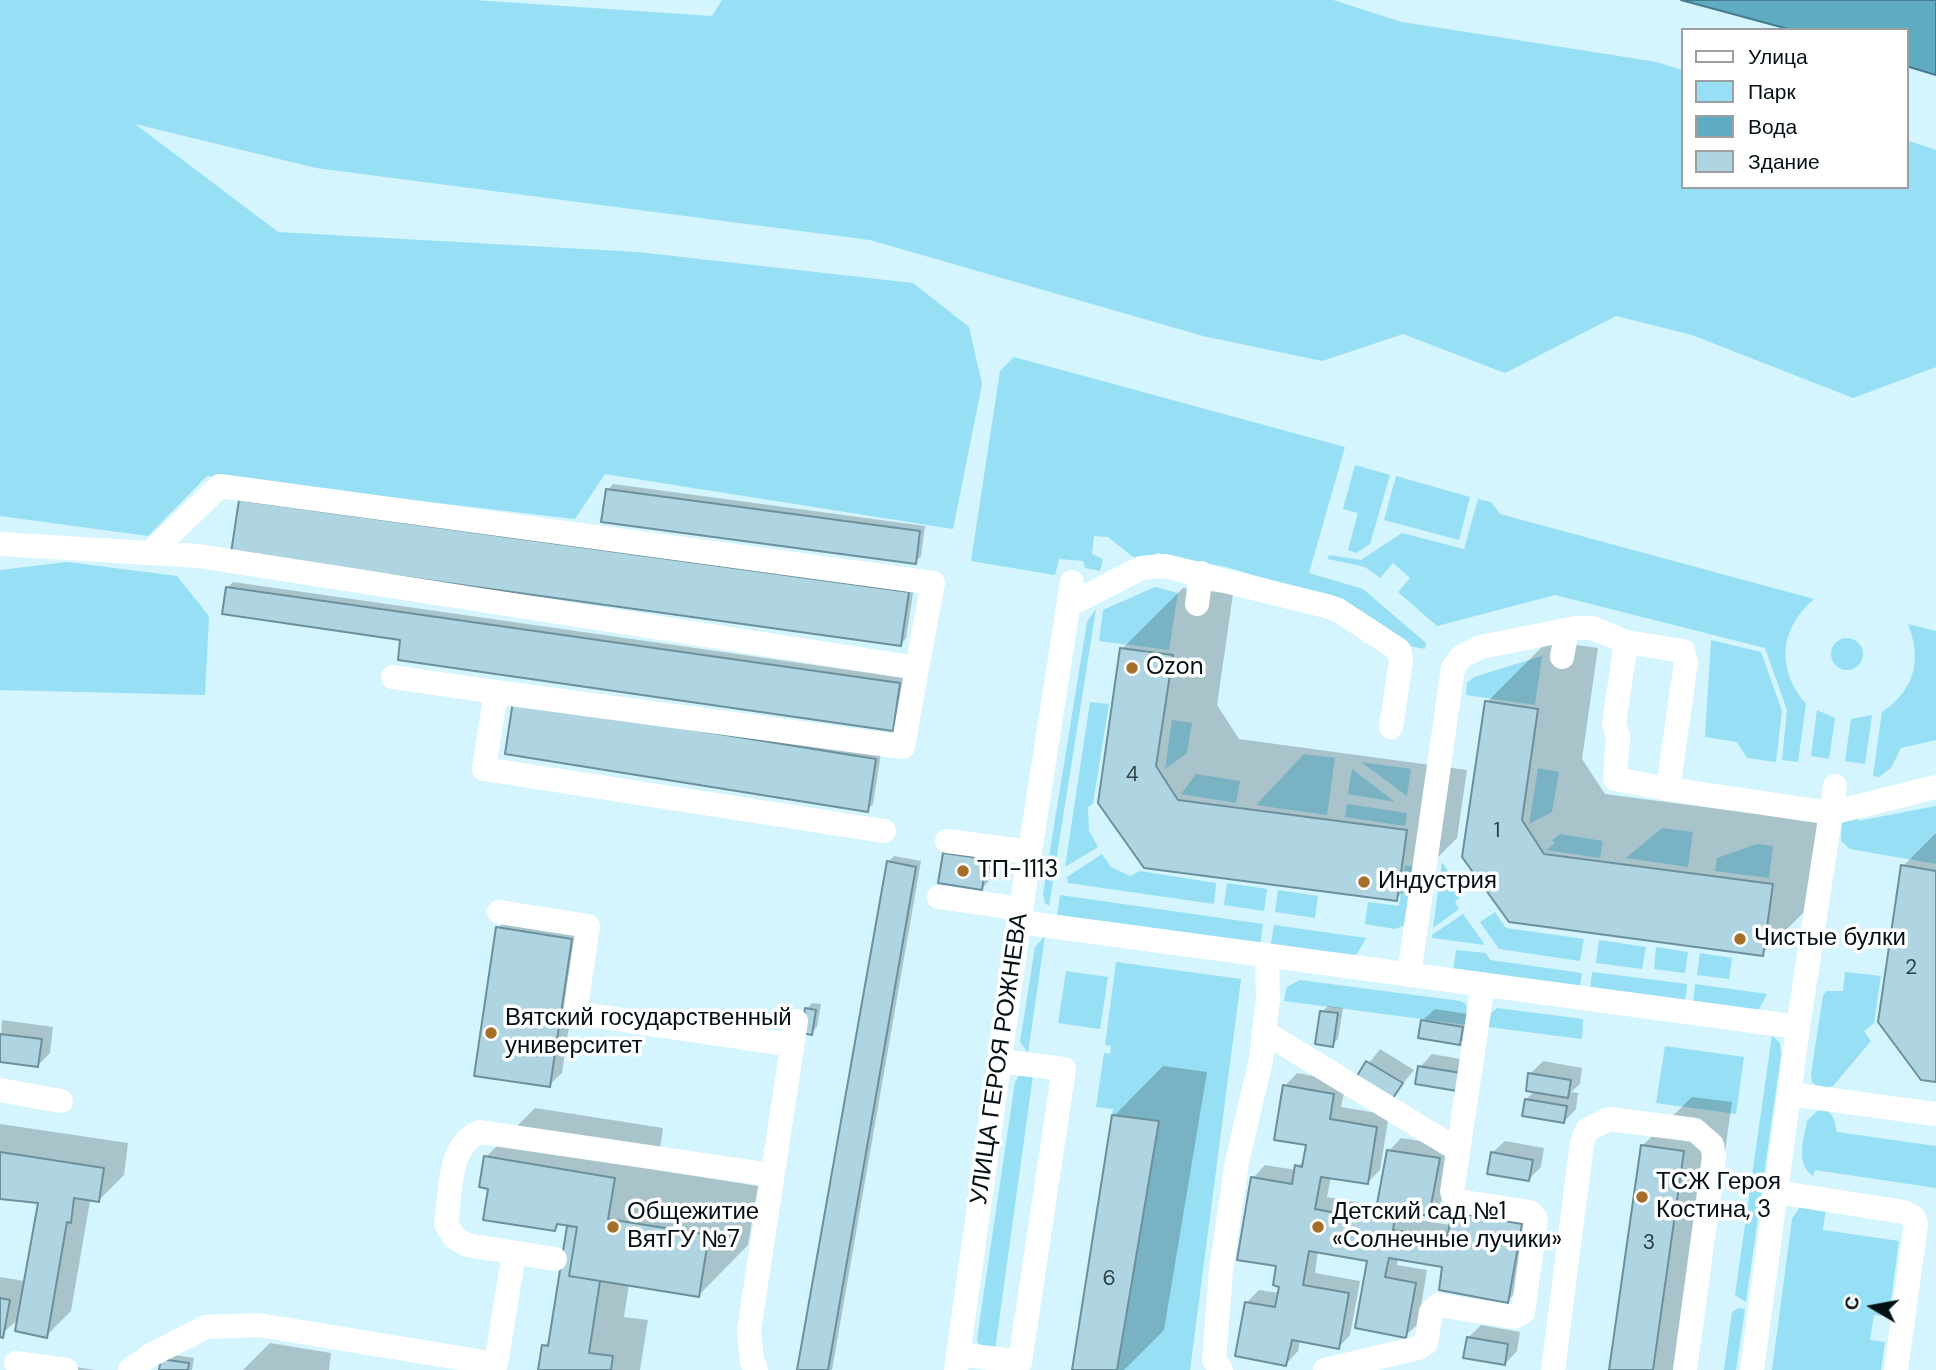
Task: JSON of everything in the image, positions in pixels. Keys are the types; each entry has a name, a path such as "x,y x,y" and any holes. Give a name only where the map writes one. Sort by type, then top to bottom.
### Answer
{"street":[{"path":"150,553 220,486 933,583 903,747 393,677"},
{"path":"0,544 198,556 917,668"},
{"name":"УЛИЦА ГЕРОЯ РОЖНЕВА","path":"957,1362 1070,593 1151,565 1201,573"},
{"path":"1197,604 1201,573 1338,610 1395,646 1401,661 1391,727"},
{"path":"1409,975 1453,668 1462,656 1481,647 1567,630 1592,628 1626,642 1678,649 1685,657 1668,789"},
{"path":"1562,657 1567,630"},
{"path":"1626,642 1614,724 1618,736 1615,779 1831,813 1936,787"},
{"path":"496,692 484,769 884,831"},
{"path":"1752,1370 1798,1027 1835,786"},
{"path":"947,841 1030,852"},
{"path":"939,897 1021,915 1266,955 1798,1027"},
{"path":"499,912 588,926 575,1013 792,1045"},
{"path":"1221,1370 1214,1360 1221,1271 1237,1162 1261,1060 1266,955"},
{"path":"1325,1370 1418,1348 1426,1343 1431,1312 1438,1305 1514,1317 1523,1312 1536,1219 1530,1212 1458,1201 1452,1192 1483,984"},
{"path":"756,1370 752,1361 749,1330 796,1021"},
{"path":"1264,1032 1458,1150"},
{"path":"957,1362 1020,1362 1064,1069 1000,1061"},
{"path":"0,1090 61,1101"},
{"path":"1789,1094 1936,1114"},
{"path":"1553,1370 1582,1143 1587,1130 1609,1119 1695,1129 1712,1144 1714,1157 1685,1370"},
{"path":"555,1259 467,1245 455,1238 446,1224 457,1150 467,1137 480,1132 772,1175"},
{"path":"1776,1192 1904,1212 1913,1217 1916,1224 1896,1370"},
{"path":"130,1370 151,1354 206,1327 259,1325 495,1367 514,1253"},
{"path":"10,1365 66,1370"}],"green space":[{"path":"0,0 474,0 712,16 722,0 1333,0 1402,22 1657,62 1680,69 1680,189 1908,189 1908,141 1936,150 1936,367 1853,398 1692,335 1616,316 1505,373 1403,334 1322,361 1203,336 870,240 316,168 135,124 278,232 638,252 913,283 969,327 982,384 953,529 605,474 575,519 207,476 148,536 0,516"},
{"path":"1014,357 1345,447 1309,573 1363,589 1426,643 1425,649 1405,645 1348,603 1226,567 1158,553 1137,560 1108,537 1094,536 1092,554 1103,559 1100,571 1085,568 1083,561 1059,559 1055,575 971,561 1000,371"},
{"path":"1355,465 1390,475 1370,544 1356,553 1348,550 1358,513 1343,509"},
{"path":"1396,476 1470,497 1459,540 1384,520"},
{"path":"1478,499 1491,502 1500,514 1814,599 1794,623 1786,650 1790,677 1806,704 1798,762 1782,760 1787,710 1765,648 1555,595 1437,626 1398,592 1410,578 1393,563 1380,578 1365,567 1328,559 1329,555 1361,560 1402,533 1464,549"},
{"path":"67,562 177,576 209,616 205,695 0,690 0,570"},
{"path":"1155,587 1178,593 1169,650 1099,641 1103,610"},
{"path":"1096,609 1049,906 1045,903 1043,894 1087,622"},
{"path":"1908,624 1936,631 1936,740 1901,748 1891,768 1879,777 1873,776 1882,712 1902,694 1913,673 1914,650"},
{"path":"1847,638 1858,643 1863,654 1858,665 1847,670 1836,665 1831,654 1836,643"},
{"path":"1711,640 1761,652 1782,711 1776,762 1747,758 1737,742 1705,737"},
{"path":"1542,656 1535,705 1466,695 1467,683 1474,677"},
{"path":"1090,702 1109,704 1093,804 1088,807 1089,831 1098,847 1065,867"},
{"path":"1817,710 1835,718 1829,759 1811,756"},
{"path":"1872,715 1865,764 1845,761 1851,719"},
{"path":"1172,720 1192,723 1187,753 1165,769"},
{"path":"1304,754 1335,758 1327,815 1256,805"},
{"path":"1361,762 1411,769 1407,796"},
{"path":"1538,768 1559,772 1552,812 1529,824"},
{"path":"1352,769 1395,802 1348,794"},
{"path":"1196,774 1240,781 1236,803 1181,794"},
{"path":"1347,804 1407,813 1405,826 1345,817"},
{"path":"1936,806 1936,864 1850,849 1841,841 1842,822 1858,813 1858,821"},
{"path":"1662,828 1693,832 1688,867 1626,858"},
{"path":"1560,834 1603,841 1600,858 1546,850 1555,843 1552,840"},
{"path":"1757,844 1773,846 1769,878 1715,871 1717,858"},
{"path":"1102,854 1111,867 1130,876 1140,871 1216,883 1214,904 1068,883 1067,877"},
{"path":"1442,862 1463,893 1455,902 1459,909 1433,928"},
{"path":"1405,865 1416,867 1406,925 1395,929 1365,924 1368,902 1399,906"},
{"path":"1227,883 1267,889 1264,911 1224,905"},
{"path":"1278,890 1318,896 1315,918 1275,912"},
{"path":"1060,895 1263,924 1260,946 1057,917"},
{"path":"1495,912 1506,928 1584,939 1580,961 1499,949 1480,922"},
{"path":"1463,914 1485,945 1432,938 1432,935"},
{"path":"1274,925 1366,938 1357,954 1347,958 1270,949"},
{"path":"1045,936 1028,1053 1020,1042 1035,947"},
{"path":"1599,940 1646,947 1642,969 1596,963"},
{"path":"1656,947 1688,952 1685,973 1654,969"},
{"path":"1456,950 1486,953 1490,960 1582,973 1580,988 1453,972"},
{"path":"1700,953 1732,958 1729,979 1697,975"},
{"path":"1116,962 1241,979 1190,1370 1117,1370 1159,1121 1112,1115 1113,1109 1096,1107 1104,1053 1110,1054 1111,1046 1105,1045"},
{"path":"1066,971 1108,977 1100,1029 1058,1023"},
{"path":"1592,972 1687,984 1685,1002 1590,990"},
{"path":"1845,972 1881,976 1874,1023 1864,1031 1871,1041 1833,1086 1822,1089 1812,1082 1811,1074 1823,995 1827,991 1843,991"},
{"path":"1300,980 1460,1001 1466,1004 1468,1025 1284,1001 1287,987"},
{"path":"1695,984 1767,994 1758,1011 1693,1003"},
{"path":"1497,1008 1583,1019 1582,1039 1488,1027 1491,1013"},
{"path":"1772,1035 1780,1043 1781,1055 1746,1302 1735,1295"},
{"path":"1665,1046 1744,1057 1736,1114 1656,1103"},
{"path":"1033,1075 995,1350 979,1345 977,1339 1015,1082 1019,1076"},
{"path":"1819,1109 1830,1114 1837,1132 1936,1146 1936,1188 1815,1170 1813,1176 1804,1165 1802,1151 1807,1121"},
{"path":"1801,1205 1826,1207 1823,1230 1899,1241 1889,1316 1874,1315 1870,1340 1885,1342 1881,1370 1772,1370 1792,1219"},
{"path":"1739,1308 1745,1309 1736,1370 1724,1370 1732,1312"}],"water":[{"path":"1681,0 1936,0 1936,75 1908,67 1908,28 1785,28"}],"building":[{"path":"606,489 920,531 916,564 601,522"},
{"path":"239,500 909,592 901,646 231,553"},
{"path":"226,587 900,683 893,731 398,660 400,640 222,614"},
{"path":"1120,648 1173,655 1156,766 1178,800 1407,830 1397,901 1144,868 1098,803"},
{"path":"513,701 876,759 868,812 505,754"},
{"path":"1485,701 1538,709 1522,820 1544,854 1773,884 1763,956 1509,922 1462,857"},
{"name":"ТП-1113","path":"943,853 987,859 982,890 938,883"},
{"path":"887,861 916,867 828,1370 797,1370"},
{"path":"1901,865 1936,871 1936,1082 1921,1080 1878,1022"},
{"path":"496,927 572,939 550,1087 474,1076"},
{"path":"805,1008 816,1010 812,1035 802,1033"},
{"path":"1320,1011 1338,1013 1333,1047 1315,1044"},
{"path":"1421,1020 1463,1027 1460,1045 1418,1038"},
{"path":"0,1034 42,1039 38,1067 0,1062"},
{"path":"1366,1061 1403,1083 1393,1098 1357,1076"},
{"path":"1418,1066 1461,1073 1457,1091 1415,1084"},
{"path":"1528,1073 1571,1080 1568,1098 1526,1091"},
{"name":"Детский сад №1 «Солнечные лучики»","path":"1283,1085 1334,1094 1330,1119 1377,1127 1368,1184 1321,1177 1315,1209 1374,1220 1387,1150 1440,1158 1429,1216 1396,1211 1393,1230 1447,1238 1452,1212 1522,1224 1508,1303 1439,1290 1442,1267 1389,1258 1385,1277 1416,1283 1406,1338 1355,1328 1367,1261 1309,1251 1303,1285 1349,1293 1339,1349 1292,1340 1286,1366 1235,1356 1245,1302 1275,1307 1279,1287 1273,1285 1276,1266 1237,1260 1251,1177 1292,1184 1295,1165 1302,1167 1306,1145 1274,1140"},
{"path":"1525,1099 1567,1106 1564,1123 1522,1116"},
{"path":"1112,1115 1159,1121 1117,1370 1072,1370"},
{"path":"1641,1145 1684,1151 1653,1370 1609,1370"},
{"path":"0,1152 104,1168 99,1202 74,1198 71,1223 67,1222 47,1338 15,1331 38,1203 0,1199"},
{"path":"1491,1152 1533,1160 1529,1181 1487,1174"},
{"name":"Общежитие ВятГУ №7","path":"484,1156 615,1178 608,1219 709,1235 699,1297 569,1276 577,1227 557,1224 555,1231 483,1220 488,1189 479,1187"},
{"path":"567,1226 577,1227 569,1276 600,1281 589,1353 613,1356 611,1370 538,1370 542,1345 548,1346"},
{"path":"0,1298 10,1300 3,1338 0,1337"},
{"path":"1467,1337 1508,1344 1505,1365 1463,1358"},
{"path":"161,1359 189,1363 188,1370 159,1370"}],"place":[{"name":"Ozon","path":"1132,668"},
{"name":"ТП-1113","path":"963,871"},
{"name":"Индустрия","path":"1364,882"},
{"name":"Чистые булки","path":"1740,939"},
{"name":"Вятский государственный университет","path":"491,1033"},
{"name":"ТСЖ Героя Костина, 3","path":"1642,1197"},
{"name":"Общежитие ВятГУ №7","path":"613,1227"},
{"name":"Детский сад №1 «Солнечные лучики»","path":"1318,1227"}]}
